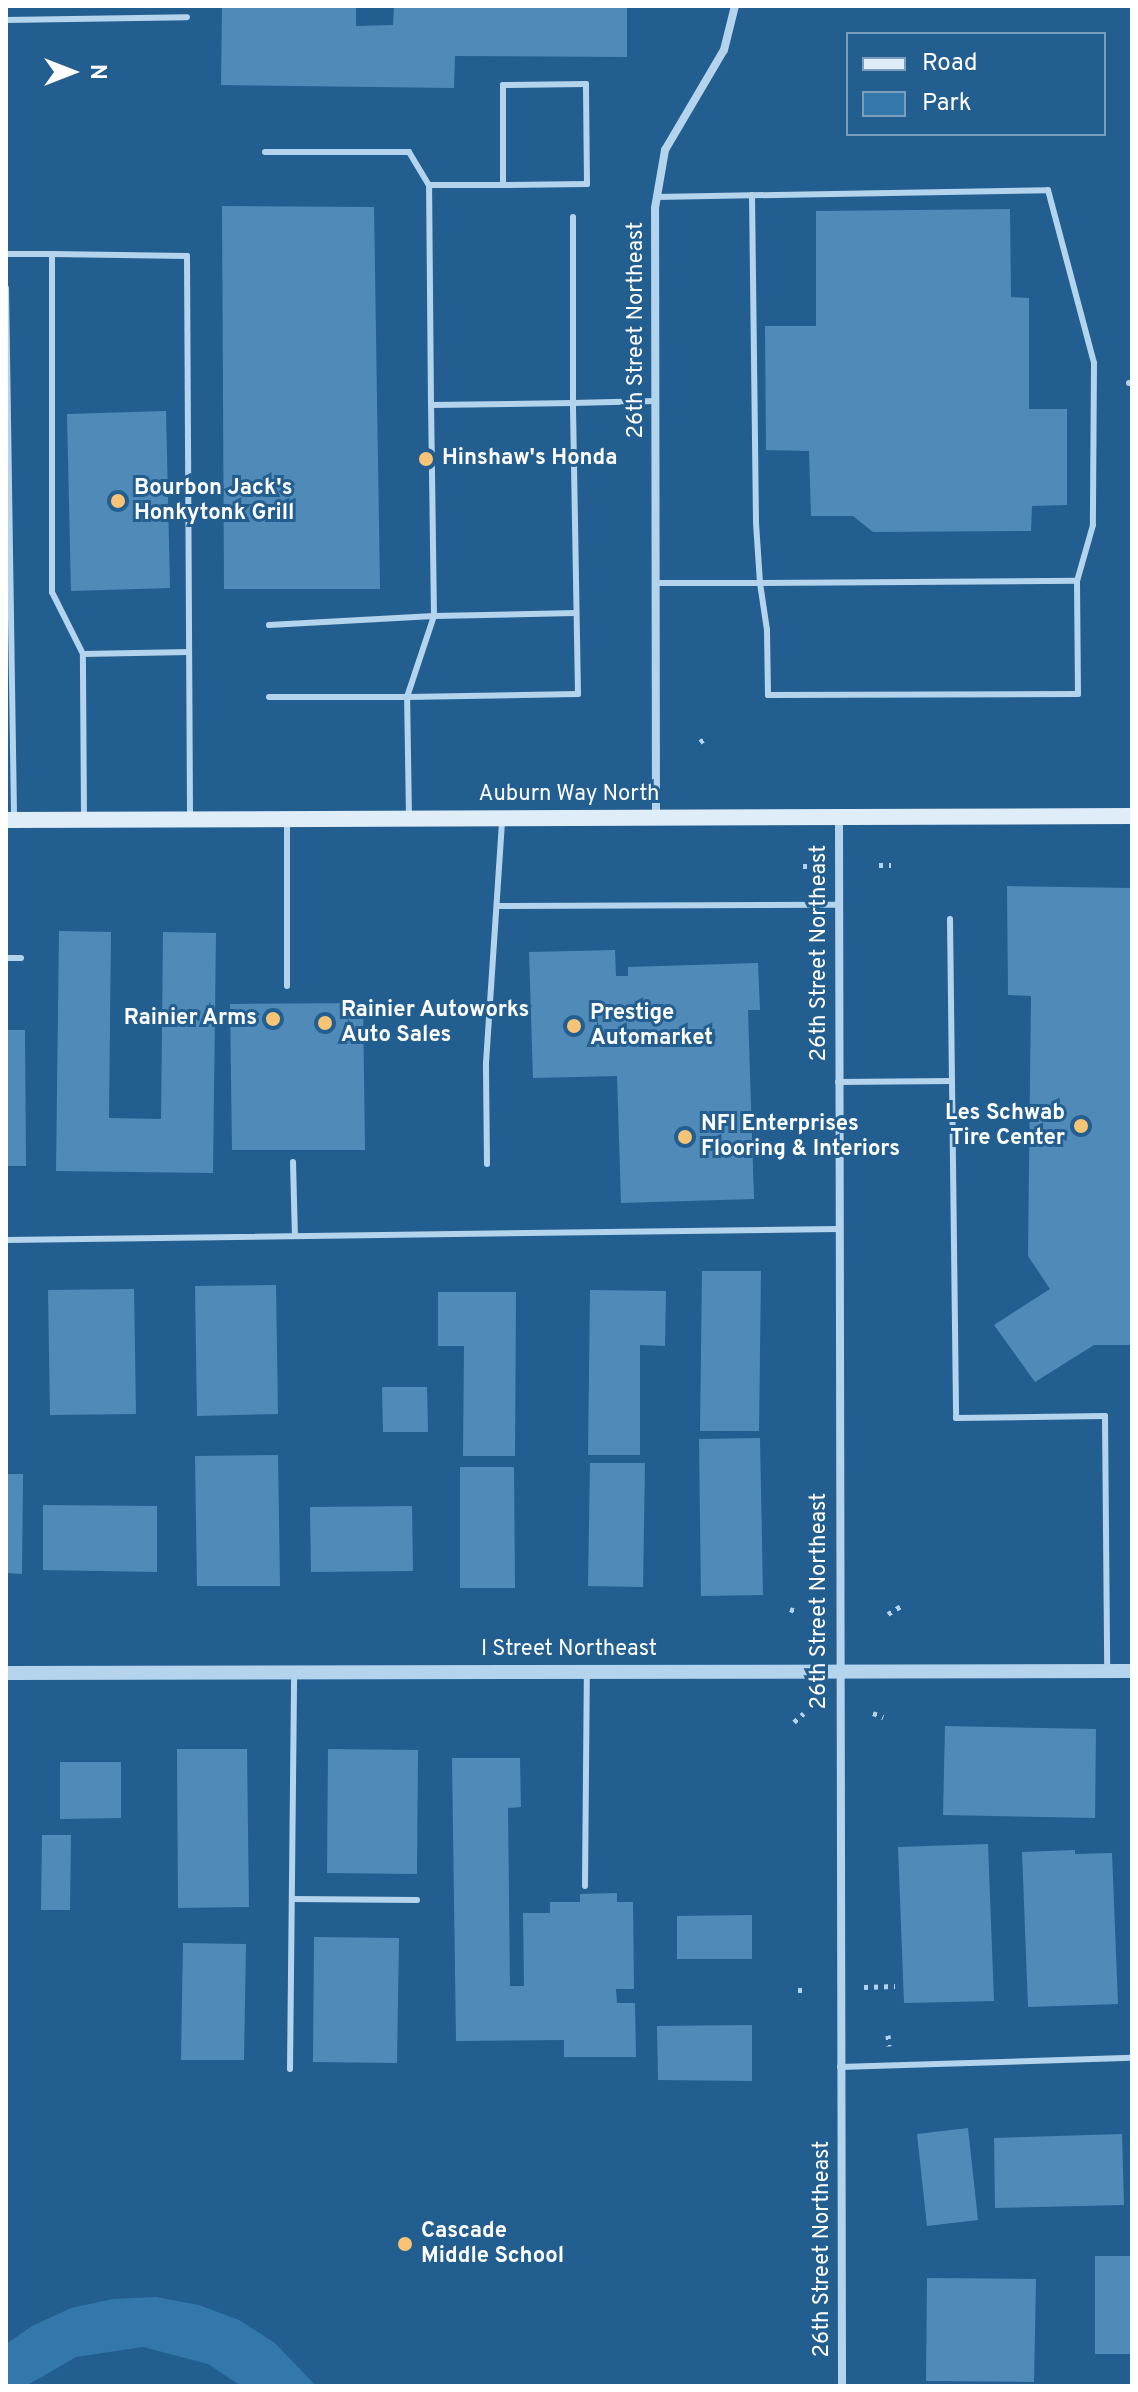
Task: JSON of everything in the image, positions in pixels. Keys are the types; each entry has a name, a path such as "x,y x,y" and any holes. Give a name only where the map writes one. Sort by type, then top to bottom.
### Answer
{"main road":[{"name":"Auburn Way North","path":"10,820 1132,816"}],"street":[{"name":"26th Street Northeast","path":"656,817 656,197 665,150 724,50 735,6"},
{"name":"26th Street Northeast","path":"839,815 838,1671 842,2386"},
{"name":"I Street Northeast","path":"6,1673 1132,1671"}],"lane":[{"path":"6,20 187,17"},
{"path":"429,185 503,185 587,184 586,84 503,85 503,185"},
{"path":"265,152 409,152 429,185 434,616 407,697 409,818"},
{"path":"656,197 752,195 1048,190 1094,363 1093,525 1077,581 1078,694 768,695 767,630 760,583 752,195"},
{"path":"269,697 578,694 573,217"},
{"path":"6,254 187,256 190,819"},
{"path":"52,254 52,592 83,654 84,820"},
{"path":"6,288 10,820"},
{"path":"431,405 654,401"},
{"path":"655,583 1077,581"},
{"path":"269,625 434,616 576,613"},
{"path":"83,654 189,652"},
{"path":"487,1164 486,1063 503,817"},
{"path":"287,819 287,986"},
{"path":"497,906 838,905"},
{"path":"950,919 956,1418 1105,1416 1107,1671"},
{"path":"6,958 21,958"},
{"path":"838,1082 952,1081"},
{"path":"293,1162 295,1236"},
{"path":"6,1240 838,1229"},
{"path":"585,1886 587,1671"},
{"path":"290,2069 294,1672"},
{"path":"292,1899 417,1900"},
{"path":"840,2067 1132,2058"}],"path":[{"path":"879,865 891,865"},
{"path":"803,866 812,866"},
{"path":"888,1614 901,1606"},
{"path":"794,1722 804,1713"},
{"path":"873,1713 883,1717"},
{"path":"864,1987 895,1986"},
{"path":"798,1990 807,1990"}],"green space":[{"path":"156,2297 199,2305 239,2320 275,2343 316,2386 241,2386 208,2364 143,2347 76,2357 26,2386 6,2386 6,2344 32,2326 71,2308 113,2299"}],"building":[{"path":"222,6 356,6 356,26 393,25 394,6 627,6 627,57 455,56 454,88 221,85"},
{"path":"222,206 374,207 380,589 224,589"},
{"path":"1010,209 1011,297 1029,298 1029,409 1067,409 1067,505 1032,506 1031,531 873,532 853,516 811,516 809,451 766,450 765,326 816,326 816,211"},
{"name":"Bourbon Jack's Honkytonk Grill","path":"166,411 170,588 71,591 67,414"},
{"name":"Les Schwab Tire Center","path":"1007,886 1132,888 1132,1345 1094,1345 1035,1382 994,1325 1050,1289 1028,1256 1031,996 1008,995"},
{"path":"59,931 111,932 109,1118 161,1119 163,932 216,933 213,1173 56,1171"},
{"name":"NFI Enterprises Flooring & Interiors","path":"615,950 616,976 628,976 628,967 758,963 760,1010 748,1010 754,1199 621,1203 617,1076 533,1078 529,952"},
{"path":"363,1003 365,1150 232,1150 230,1004"},
{"path":"6,1030 25,1030 26,1166 6,1166"},
{"path":"702,1271 761,1271 759,1431 700,1431"},
{"path":"276,1285 278,1414 197,1416 195,1286"},
{"path":"134,1289 136,1414 50,1415 48,1290"},
{"path":"590,1290 666,1291 665,1346 640,1345 640,1455 588,1455"},
{"path":"438,1292 516,1292 515,1456 463,1456 464,1346 438,1346"},
{"path":"382,1387 427,1387 428,1432 383,1432"},
{"path":"760,1438 763,1595 701,1596 699,1439"},
{"path":"278,1455 280,1586 197,1586 195,1456"},
{"path":"590,1463 645,1463 643,1587 588,1586"},
{"path":"460,1467 514,1467 515,1588 460,1588"},
{"path":"6,1474 23,1474 22,1574 6,1573"},
{"path":"43,1505 157,1506 157,1572 43,1570"},
{"path":"412,1506 413,1571 311,1572 310,1507"},
{"path":"945,1726 1096,1729 1095,1818 943,1815"},
{"path":"177,1749 247,1749 249,1907 178,1908"},
{"path":"328,1749 418,1750 417,1874 327,1873"},
{"path":"452,1758 520,1758 521,1807 508,1808 510,1986 524,1986 523,1913 550,1913 550,1902 580,1902 580,1894 617,1893 617,1902 633,1902 634,1989 616,1989 617,2003 635,2003 636,2057 564,2057 564,2040 456,2041"},
{"path":"60,1762 121,1762 121,1818 60,1819"},
{"path":"42,1835 71,1835 70,1910 41,1910"},
{"path":"988,1844 994,2001 904,2003 898,1847"},
{"path":"1075,1850 1075,1854 1112,1853 1118,2004 1028,2007 1022,1852"},
{"path":"752,1915 752,1959 677,1959 677,1916"},
{"path":"314,1937 399,1938 397,2063 313,2062"},
{"path":"183,1943 246,1944 244,2060 181,2060"},
{"path":"752,2025 752,2081 658,2080 657,2026"},
{"path":"968,2128 978,2220 927,2226 917,2134"},
{"path":"1122,2134 1124,2205 995,2208 994,2138"},
{"path":"1095,2256 1132,2256 1132,2354 1095,2354"},
{"path":"927,2278 1036,2279 1034,2382 926,2381"}],"place":[{"name":"Hinshaw's Honda","path":"426,459"},
{"name":"Bourbon Jack's Honkytonk Grill","path":"118,501"},
{"name":"Rainier Arms","path":"273,1019"},
{"name":"Rainier Autoworks Auto Sales","path":"325,1023"},
{"name":"Prestige Automarket","path":"574,1026"},
{"name":"Les Schwab Tire Center","path":"1081,1126"},
{"name":"NFI Enterprises Flooring & Interiors","path":"685,1137"},
{"name":"Cascade Middle School","path":"405,2244"}]}
